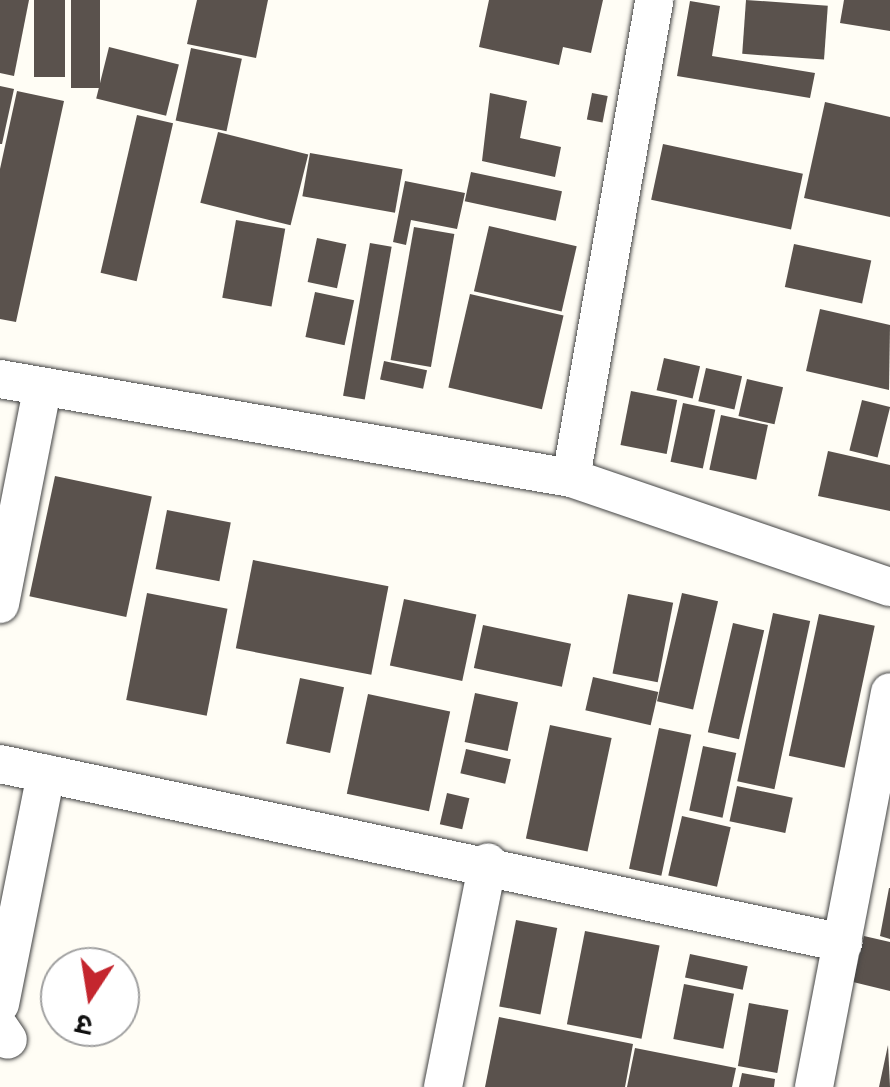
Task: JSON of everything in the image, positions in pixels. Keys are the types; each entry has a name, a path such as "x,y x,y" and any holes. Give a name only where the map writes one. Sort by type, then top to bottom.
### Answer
{"street":[{"path":"571,478 654,0"},
{"path":"0,380 571,478 890,587"},
{"path":"0,604 42,389"},
{"path":"814,1087 890,692"},
{"path":"0,764 488,862 843,943"},
{"path":"3,1024 46,774"},
{"path":"443,1087 488,862"}],"building":[{"path":"0,0 29,0 14,76 0,73"},
{"path":"34,0 65,0 65,77 34,77"},
{"path":"71,0 100,0 100,88 71,88"},
{"path":"197,0 268,0 256,58 187,44"},
{"path":"489,0 603,0 591,53 563,47 559,65 479,47"},
{"path":"746,0 828,6 824,60 742,54"},
{"path":"844,0 890,0 890,31 840,23"},
{"path":"690,1 720,6 712,56 815,73 810,98 677,76"},
{"path":"109,47 179,64 166,116 96,98"},
{"path":"191,48 242,59 226,131 176,120"},
{"path":"0,86 14,89 2,144 0,144"},
{"path":"17,91 64,101 16,322 0,319 0,169"},
{"path":"490,93 527,101 520,138 561,147 555,177 482,161"},
{"path":"592,93 608,96 603,123 587,120"},
{"path":"825,102 890,117 890,217 804,198"},
{"path":"137,115 173,123 137,281 101,273"},
{"path":"218,132 308,154 291,225 200,203"},
{"path":"663,144 803,174 791,229 651,200"},
{"path":"310,153 403,169 395,213 302,196"},
{"path":"471,172 562,191 556,221 465,201"},
{"path":"405,181 465,193 457,229 411,220 406,245 393,242"},
{"path":"236,220 285,229 272,306 222,298"},
{"path":"489,226 577,246 562,312 474,291"},
{"path":"414,227 454,234 431,367 391,360"},
{"path":"317,238 346,244 337,288 308,282"},
{"path":"370,243 392,247 365,399 343,396"},
{"path":"794,244 871,260 862,303 785,287"},
{"path":"315,292 354,300 345,345 305,337"},
{"path":"470,294 564,316 542,409 448,388"},
{"path":"820,309 890,325 889,390 806,371"},
{"path":"664,358 700,366 693,398 657,390"},
{"path":"384,361 427,370 423,389 380,380"},
{"path":"706,368 742,376 734,409 698,401"},
{"path":"747,379 783,387 775,424 738,416"},
{"path":"631,391 677,400 667,454 621,445"},
{"path":"862,400 890,407 878,457 849,450"},
{"path":"683,403 715,410 703,469 671,462"},
{"path":"721,415 768,425 756,480 709,470"},
{"path":"828,451 890,465 890,511 818,496"},
{"path":"55,476 152,497 126,617 29,596"},
{"path":"167,510 231,522 219,581 156,569"},
{"path":"253,560 388,586 371,675 236,648"},
{"path":"147,593 227,609 207,716 126,700"},
{"path":"682,593 718,601 693,709 657,701"},
{"path":"628,594 673,603 658,682 613,674"},
{"path":"404,599 476,614 462,681 390,666"},
{"path":"773,613 810,621 774,789 737,781"},
{"path":"819,614 875,626 845,768 789,756"},
{"path":"733,623 764,630 739,739 708,732"},
{"path":"483,625 571,644 562,687 474,668"},
{"path":"593,677 658,692 651,725 585,710"},
{"path":"300,678 344,687 330,753 286,744"},
{"path":"475,693 518,702 508,751 465,742"},
{"path":"368,694 450,711 429,811 347,794"},
{"path":"550,725 612,738 588,852 526,838"},
{"path":"659,728 691,735 661,876 629,869"},
{"path":"703,746 736,753 723,818 689,811"},
{"path":"466,749 511,759 505,784 460,773"},
{"path":"737,786 793,798 785,833 730,821"},
{"path":"447,793 469,798 462,829 440,824"},
{"path":"682,816 731,827 717,887 668,875"},
{"path":"890,888 890,939 880,936"},
{"path":"516,920 557,928 540,1014 499,1006"},
{"path":"585,931 660,946 641,1039 567,1024"},
{"path":"864,936 890,942 890,991 853,982"},
{"path":"690,954 748,966 743,990 685,977"},
{"path":"684,984 734,994 723,1049 673,1039"},
{"path":"749,1003 788,1010 777,1073 738,1066"},
{"path":"499,1017 633,1044 625,1087 485,1087"},
{"path":"888,1045 890,1087 879,1087"},
{"path":"635,1048 736,1068 732,1087 627,1087"},
{"path":"742,1073 775,1079 774,1087 739,1087"}]}
